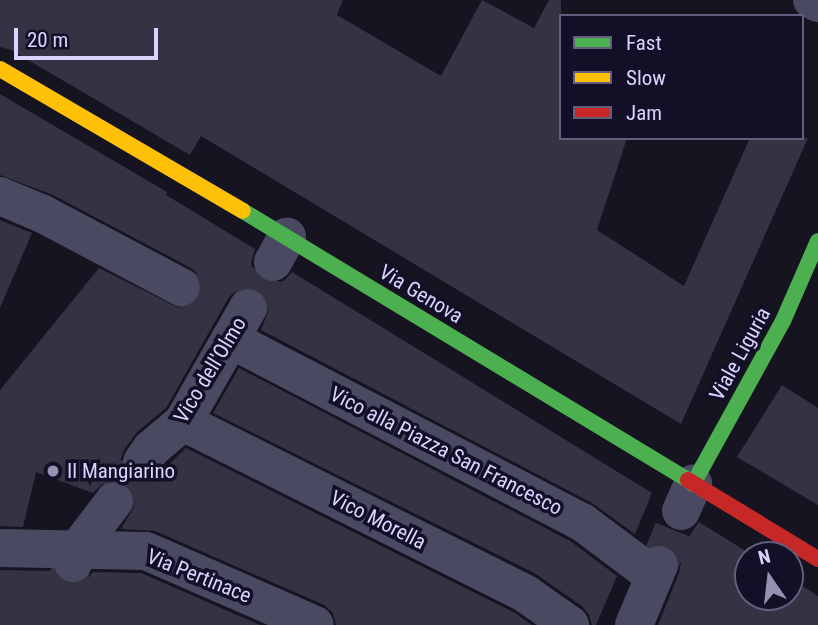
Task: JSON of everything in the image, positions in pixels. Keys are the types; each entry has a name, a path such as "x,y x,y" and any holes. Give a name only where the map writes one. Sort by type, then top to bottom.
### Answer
{"main road":[{"name":"Via Genova","path":"0,69 280,250 687,497 818,559"},
{"name":"Viale Liguria","path":"687,497 783,321 818,241"}],"street":[{"path":"812,0 818,3"},
{"path":"0,196 43,214 181,287"},
{"name":"Vico dell'Olmo","path":"142,462 151,449 183,422 238,320"},
{"name":"Vico alla Piazza San Francesco","path":"238,320 582,522 657,571 634,625"},
{"name":"Vico Morella","path":"183,422 526,594 570,625"},
{"path":"74,556 114,500"},
{"name":"Via Pertinace","path":"0,548 74,556 145,551 316,625"}],"building":[{"path":"0,0 343,0 337,15 441,76 482,0 534,28 549,0 561,0 559,140 626,140 597,230 684,286 749,140 808,138 681,424 201,136 190,155 11,50 0,47"},
{"path":"0,94 167,192 166,195 255,249 251,263 254,273 262,281 274,284 285,280 292,272 652,493 635,534 592,503 261,330 270,307 266,296 249,286 238,289 229,297 166,408 137,432 124,450 120,461 123,472 130,480 140,484 151,482 186,448 515,613 532,625 336,625 333,613 324,605 155,531 121,529 136,503 134,492 128,484 117,479 105,481 93,493 36,472 23,527 0,526 0,390 99,268 181,309 193,305 201,297 203,287 200,276 191,268 53,195 0,175"},
{"path":"0,220 32,233 0,308"},
{"path":"239,368 570,541 617,576 596,625 592,625 583,607 536,574 213,413"},
{"path":"782,385 818,408 818,505 737,457"},
{"path":"699,522 734,544 734,611 804,611 804,587 818,596 818,625 658,625 679,573 681,563 677,554"},
{"path":"0,570 53,571 66,584 77,584 93,572 141,573 260,625 0,625"}],"tunnel":[{"path":"0,23 13,0"},
{"path":"248,308 273,262"},
{"path":"181,287 232,314"},
{"path":"114,501 142,462"},
{"path":"659,565 681,511"},
{"path":"59,603 73,563"}],"traffic: fast":[{"path":"243,211 688,480"},
{"path":"693,484 783,321 818,241"}],"traffic: slow":[{"path":"0,69 243,211"}],"traffic: jam":[{"path":"688,480 818,559"}],"place":[{"name":"Il Mangiarino","path":"53,471"}]}
